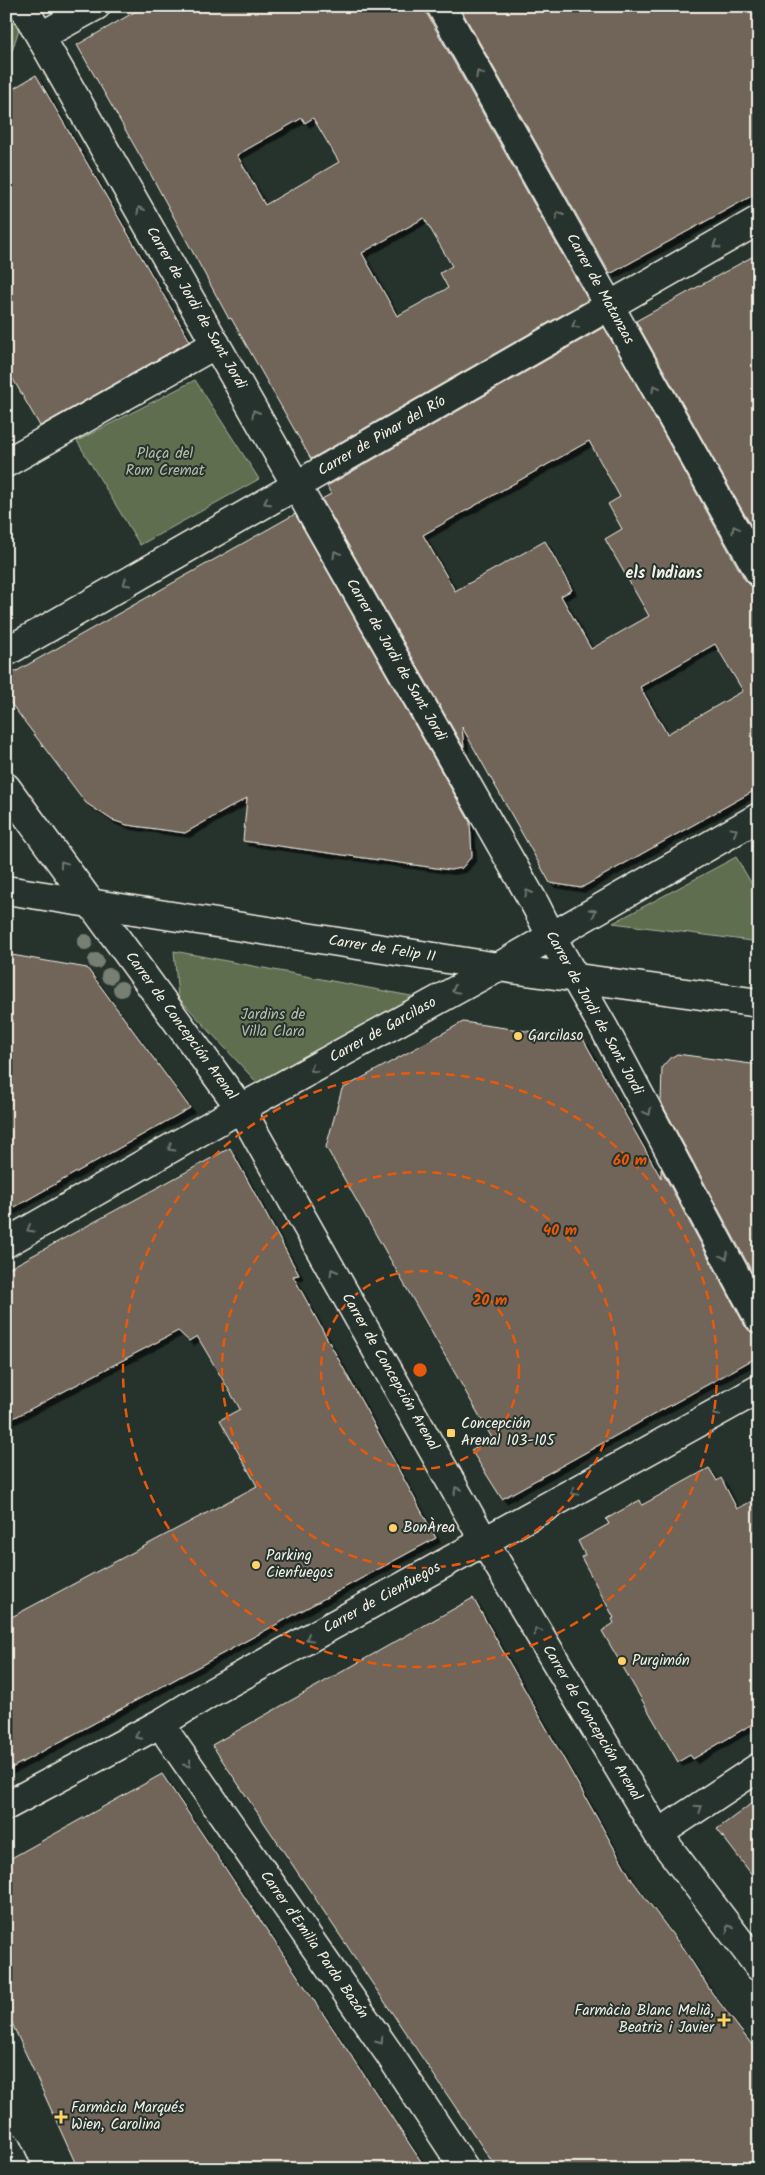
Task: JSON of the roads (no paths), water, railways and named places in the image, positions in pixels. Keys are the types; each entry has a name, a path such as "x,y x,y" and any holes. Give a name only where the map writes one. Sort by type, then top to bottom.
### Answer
{"street":[{"name":"Carrer de Jordi de Sant Jordi","path":"23,6 536,906 759,1319"},
{"path":"41,36 96,6"},
{"name":"Carrer de Matanzas","path":"441,6 759,572"},
{"name":"Carrer de Pinar del Río","path":"6,652 759,220"},
{"path":"6,464 216,344"},
{"name":"Carrer de Concepción Arenal","path":"6,787 240,1109 484,1541 658,1834 759,1967"},
{"name":"Carrer de Garcilaso","path":"6,1243 240,1109 498,967 759,817"},
{"name":"Carrer de Felip II","path":"6,890 498,967 759,1002"},
{"name":"Carrer de Cienfuegos","path":"6,1806 163,1722 207,1694 759,1390"},
{"name":"Carrer d'Emilia Pardo Bazán","path":"163,1722 169,1737 384,2047 465,2169"},
{"path":"658,1834 759,1768"},
{"path":"6,2146 17,2169"}],"place":[{"name":"Garcilaso","path":"518,1036"},
{"name":"Concepción Arenal 103-105","path":"451,1433"},
{"name":"BonÀrea","path":"393,1528"},
{"name":"Parking Cienfuegos","path":"256,1565"},
{"name":"Purgimón","path":"622,1661"},
{"name":"Farmàcia Blanc Melià, Beatriz i Javier","path":"724,2020"},
{"name":"Farmàcia Marqués Wien, Carolina","path":"61,2117"}],"district":[{"name":"els Indians","path":"664,573"}],"park label":[{"name":"Plaça del Rom Cremat","path":"165,462"},
{"name":"Jardins de Villa Clara","path":"273,1024"}]}
